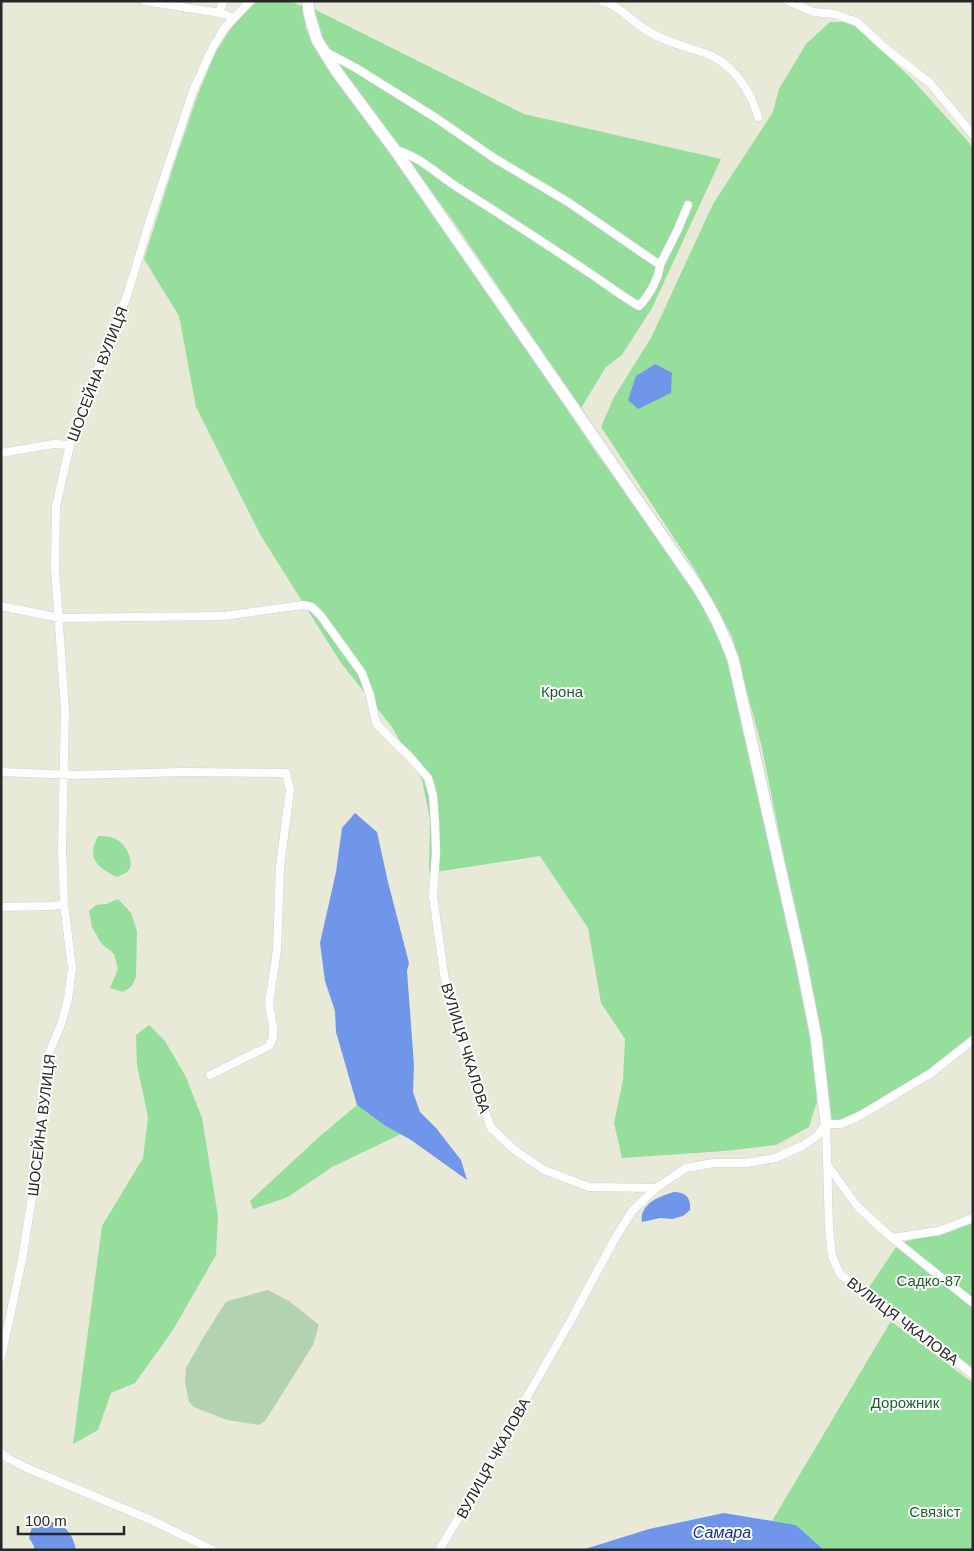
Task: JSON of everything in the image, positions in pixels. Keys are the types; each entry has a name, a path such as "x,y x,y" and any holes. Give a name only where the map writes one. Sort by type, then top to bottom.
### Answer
{"street":[{"path":"145,1 220,13 234,18"},
{"path":"220,13 224,1"},
{"name":"ШОСЕЙНА ВУЛИЦЯ","path":"1,1358 22,1260 33,1191 48,1053 62,1022 68,999 72,968 64,904 62,828 65,710 60,618 55,569 56,506 70,445 127,296 193,91 213,47 224,29 250,1"},
{"path":"308,1 309,13 317,40 337,72 395,150 709,605 722,628 733,658 802,961 816,1037 826,1124 842,1124 861,1115 930,1073 973,1040"},
{"path":"602,1 622,10 647,30 678,45 709,55 725,66 738,76 754,103 758,117"},
{"path":"788,1 814,12 834,14 857,22 885,48 930,83 973,135"},
{"path":"324,51 356,68 428,113 494,158 568,202 660,264"},
{"path":"395,150 414,157 639,306 644,301 660,270 660,264 688,205"},
{"path":"1,453 54,444 70,445"},
{"name":"ВУЛИЦЯ ЧКАЛОВА","path":"60,618 223,616 303,605 312,607 321,616 362,674 370,695 376,723 428,778 433,795 435,823 436,852 433,896 444,974 451,1008 492,1128 516,1150 544,1170 575,1182 589,1186 656,1188"},
{"path":"1,606 60,618"},
{"path":"1,772 63,773 74,775 182,772 286,774 290,790 280,866 277,950 269,1003 273,1038 269,1046 210,1075"},
{"path":"1,907 64,904"},
{"name":"ВУЛИЦЯ ЧКАЛОВА","path":"826,1124 829,1228 832,1256 840,1274 923,1333 973,1374"},
{"name":"ВУЛИЦЯ ЧКАЛОВА","path":"439,1550 478,1486 617,1234 633,1210 656,1188 686,1168 714,1163 746,1163 775,1158 802,1146 817,1136 826,1124"},
{"path":"827,1165 858,1207 892,1238 973,1303"},
{"path":"892,1238 938,1231 973,1218"},
{"path":"1,1453 27,1468 151,1520 213,1550"}],"green space":[{"name":"Крона","path":"257,1 290,1 302,6 306,29 329,69 451,238 597,454 648,523 700,600 726,649 805,1002 814,1064 817,1101 809,1127 776,1145 725,1151 622,1158 614,1123 623,1080 625,1039 601,1003 588,928 540,856 429,873 430,819 422,780 392,727 341,663 261,536 196,407 179,316 144,259 198,94 215,53 233,25"},
{"path":"314,9 524,114 721,159 652,308 622,355 606,367 581,408 456,225 321,41"},
{"path":"830,22 851,22 910,77 973,148 973,1045 920,1085 846,1127 829,1121 805,967 810,969 790,900 793,901 761,744 732,636 697,573 601,427 614,397 651,338 713,204 773,112 779,89 806,44"},
{"path":"98,836 114,838 123,845 129,853 131,863 128,871 117,877 99,866 93,856"},
{"path":"118,899 131,913 137,931 136,977 132,986 123,992 110,988 118,969 114,954 101,943 92,927 89,911 96,905 106,904"},
{"path":"149,1025 165,1041 186,1077 202,1118 218,1216 216,1255 173,1330 135,1383 111,1393 98,1430 73,1444 102,1226 143,1158 148,1117 137,1065 136,1035"},
{"path":"357,1105 384,1125 401,1134 332,1167 288,1197 253,1209 250,1201 319,1137"},
{"name":"Садко-87","path":"973,1221 973,1368 868,1289 898,1244"},
{"path":"268,1290 289,1301 319,1325 313,1345 265,1421 259,1425 227,1420 194,1407 189,1402 185,1382 186,1368 225,1303"},
{"name":"Дорожник","path":"891,1321 973,1383 973,1550 824,1550 796,1525 772,1521"}],"water":[{"path":"655,364 672,373 671,393 638,409 628,400 636,376"},
{"path":"355,813 377,832 409,963 407,971 414,1065 413,1092 420,1112 436,1128 461,1160 467,1180 411,1140 384,1125 357,1105 336,1032 335,1011 325,981 320,943 336,872 342,828"},
{"path":"674,1192 687,1196 690,1202 690,1210 683,1216 672,1219 660,1218 642,1222 642,1216 647,1206 657,1199"},
{"name":"Самара","path":"724,1513 796,1525 824,1550 582,1550 649,1529"},
{"path":"37,1519 58,1524 67,1530 71,1535 76,1550 34,1550 34,1546 29,1538 32,1527"}],"park label":[{"name":"Связіст","path":"935,1511"}]}
